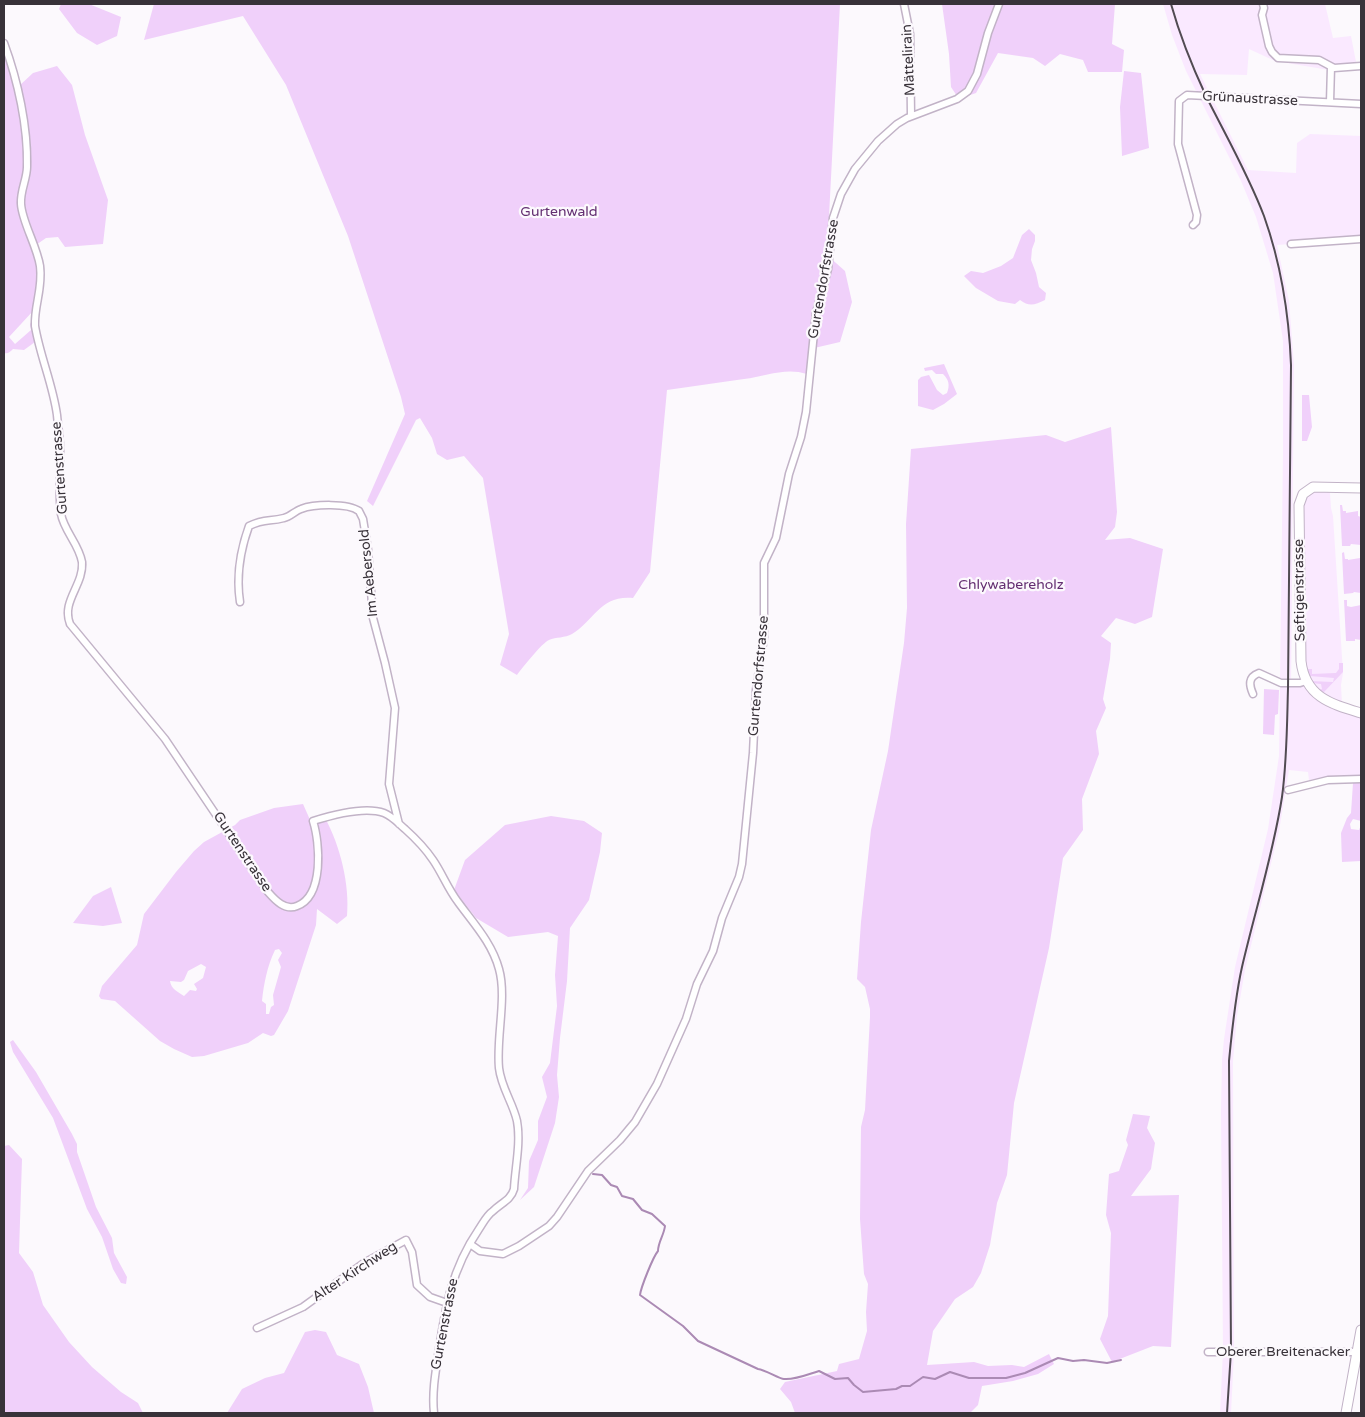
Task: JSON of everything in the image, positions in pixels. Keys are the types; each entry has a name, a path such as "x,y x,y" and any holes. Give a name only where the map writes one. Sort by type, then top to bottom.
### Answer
{"street":[{"name":"Mättelirain","path":"904,4 910,34 911,116"},
{"name":"Gurtendorfstrasse","path":"470,1244 480,1251 503,1254 549,1226 588,1171 620,1140 635,1122 657,1084 686,1019 697,984 713,951 722,918 739,877 742,864 753,753 756,690 764,637 764,563 776,538 789,474 801,438 806,412 816,313 828,269 833,218 841,194 855,169 878,141 897,124 911,116 957,99 968,91 977,74 988,33 999,4"},
{"path":"1263,4 1262,15 1270,50 1274,54 1282,59 1323,62 1334,68 1361,66"},
{"name":"Gurtenstrasse","path":"4,44 22,106 27,169 22,189 21,206 40,264 40,293 34,317 56,412 60,447 61,513 82,562 80,582 68,607 67,614 70,624 165,739 268,892 278,902 288,907 298,906 307,900 312,892 318,870 317,838 313,822 336,814 376,811 389,815 433,860 457,901 491,948 501,975 499,1068 502,1084 514,1112 518,1133 514,1189 512,1195 491,1212 456,1270 443,1320 434,1382 434,1413"},
{"path":"1330,102 1331,67"},
{"name":"Grünaustrasse","path":"1193,225 1196,222 1197,215 1178,144 1179,101 1182,98 1187,95 1361,104"},
{"path":"1291,244 1361,240"},
{"name":"Seftigenstrasse","path":"1306,681 1301,661 1300,500 1305,491 1313,487 1361,488"},
{"name":"Im Aebersold","path":"240,602 238,586 239,568 249,526 260,521 285,518 302,508 314,506 348,506 359,511 363,519 368,550 373,618 395,708 389,784 399,824"},
{"path":"1253,694 1250,683 1256,674 1263,674 1281,683 1300,683 1306,681 1310,688 1323,698 1361,714"},
{"path":"1288,790 1328,780 1361,779"},
{"name":"Alter Kirchweg","path":"257,1328 303,1307 364,1263 406,1240 412,1252 417,1286 430,1297 447,1303"},
{"path":"1346,1413 1361,1330"},
{"name":"Oberer Breitenacker","path":"1208,1352 1359,1348"}],"shaded area":[{"path":"1163,4 1325,4 1333,38 1351,36 1357,67 1329,70 1275,61 1249,49 1247,75 1200,74 1248,170 1296,173 1297,143 1310,134 1361,136 1361,239 1277,245 1289,301 1294,365 1291,686 1302,685 1313,694 1361,716 1361,776 1309,780 1308,772 1289,770 1279,831 1245,970 1237,1016 1233,1061 1234,1353 1231,1413 1220,1413 1223,1350 1222,1060 1235,967 1268,829 1279,756 1283,341 1273,273 1256,217 1241,181 1186,71 1172,35"},
{"path":"1328,490 1333,516 1343,673 1341,685 1342,704 1316,689 1305,668 1303,499 1311,491"}],"green space":[{"path":"61,4 89,4 121,17 117,36 97,45 77,33 59,9"},
{"name":"Gurtenwald","path":"154,4 840,4 827,255 845,271 852,302 840,342 810,349 807,374 791,371 667,390 650,572 633,598 622,598 605,604 572,634 549,640 517,675 500,665 509,634 483,478 464,456 447,460 437,454 432,438 420,418 416,420 373,506 367,501 405,414 348,236 286,85 243,16 144,40"},
{"path":"942,4 1115,4 1112,44 1124,50 1122,72 1088,72 1083,60 1060,54 1045,66 1033,58 998,53 976,93 959,99 951,87 949,54"},
{"path":"6,58 13,80 22,132 25,166 20,191 37,259 39,279 33,311 9,337 15,344 31,330 30,324 32,322 35,342 24,350 13,349 4,353 4,59"},
{"path":"57,66 72,85 85,135 108,200 103,244 65,247 58,237 46,238 36,245 24,204 24,191 29,170 19,86 33,73"},
{"path":"1124,71 1141,73 1149,148 1122,156 1120,107"},
{"path":"1029,229 1035,235 1031,260 1039,287 1046,293 1045,300 1032,304 1026,304 1020,300 1015,304 998,301 976,288 964,276 971,271 983,273 1001,266 1013,258 1022,235"},
{"path":"944,364 957,394 933,410 918,406 918,380 921,377 929,375 937,390 943,395 947,393 947,378 943,374 936,374 932,370 925,371 924,368"},
{"path":"1302,395 1309,395 1312,427 1307,441 1302,441"},
{"name":"Chlywabereholz","path":"1111,427 1117,512 1115,527 1105,540 1130,538 1163,549 1152,617 1135,624 1116,618 1101,636 1111,643 1103,699 1106,708 1096,731 1099,754 1082,799 1083,830 1063,858 1049,948 1014,1103 1007,1175 997,1203 990,1245 981,1273 973,1287 955,1299 933,1331 927,1365 974,1362 988,1366 1012,1365 1024,1367 1049,1354 1054,1364 1038,1374 1013,1381 982,1386 978,1405 970,1413 795,1413 791,1402 780,1389 785,1382 837,1371 839,1364 859,1359 867,1331 868,1284 864,1274 860,1219 861,1127 865,1110 870,1009 865,987 857,979 871,830 888,751 904,643 907,608 906,524 911,449 1046,435 1065,442"},
{"path":"1340,505 1342,505 1343,511 1346,511 1346,513 1358,511 1358,516 1361,517 1361,545 1351,544 1350,546 1342,546"},
{"path":"1344,552 1345,559 1360,558 1361,593 1344,594 1342,553"},
{"path":"1344,600 1347,600 1347,606 1361,605 1361,640 1346,641"},
{"path":"1339,663 1343,663 1343,672 1324,692 1318,690 1322,689 1321,684 1310,681 1333,682 1334,678 1310,676 1307,674 1306,669 1312,669 1312,674 1336,673 1339,669"},
{"path":"1264,689 1279,690 1278,714 1275,715 1274,735 1263,734"},
{"path":"1361,782 1361,821 1353,819 1350,824 1351,829 1359,830 1361,825 1361,861 1342,862 1341,833 1351,813 1353,783"},
{"path":"303,804 311,822 325,818 335,840 343,866 347,891 347,916 337,924 317,909 316,925 288,1011 274,1035 271,1036 263,1033 248,1043 204,1056 192,1057 160,1041 115,1001 101,999 99,996 102,986 137,945 144,914 194,851 204,842 235,825 240,820 274,808","holes":["279,949 282,953 278,960 281,967 273,995 274,1005 271,1007 269,1014 266,1014 266,1004 262,1001 265,981 272,956 275,950","201,964 206,967 203,978 194,984 197,989 196,991 190,990 184,996 177,992 170,981 181,982 188,971"]},
{"path":"551,816 584,821 602,833 600,852 589,900 570,928 567,981 557,1075 559,1097 555,1123 534,1187 520,1200 528,1188 529,1161 538,1140 538,1121 547,1097 542,1077 550,1063 557,1006 555,975 558,936 548,932 508,937 476,918 454,890 465,860 505,825"},
{"path":"111,887 122,923 103,926 73,923 93,896"},
{"path":"13,1040 36,1072 77,1144 77,1152 96,1207 112,1238 114,1253 127,1277 126,1284 121,1283 113,1269 102,1237 87,1209 53,1118 13,1052 10,1042"},
{"path":"1133,1114 1150,1116 1147,1128 1155,1143 1151,1169 1131,1196 1179,1195 1171,1347 1153,1346 1112,1362 1100,1339 1108,1316 1111,1233 1106,1215 1109,1174 1119,1171 1128,1145 1126,1140"},
{"path":"9,1145 22,1159 19,1253 33,1272 43,1305 69,1342 92,1367 121,1392 138,1403 143,1413 4,1413 4,1146"},
{"path":"315,1330 326,1332 337,1355 359,1364 368,1387 374,1413 227,1413 242,1389 265,1378 284,1373 305,1332"}],"waterway":[{"path":"593,1174 602,1175 611,1185 617,1187 622,1196 633,1199 642,1210 652,1214 665,1226 658,1251 653,1259 640,1295 683,1326 698,1341 782,1379 797,1378 819,1371 835,1379 848,1378 863,1392 910,1386 923,1377 935,1379 950,1372 969,1378 1006,1378 1025,1373 1058,1358 1107,1363 1121,1360"}],"railway":[{"path":"1171,4 1182,39 1196,73 1258,200 1270,234 1283,289 1291,365 1288,688 1285,770 1274,840 1240,979 1229,1061 1231,1351 1227,1413"}]}
